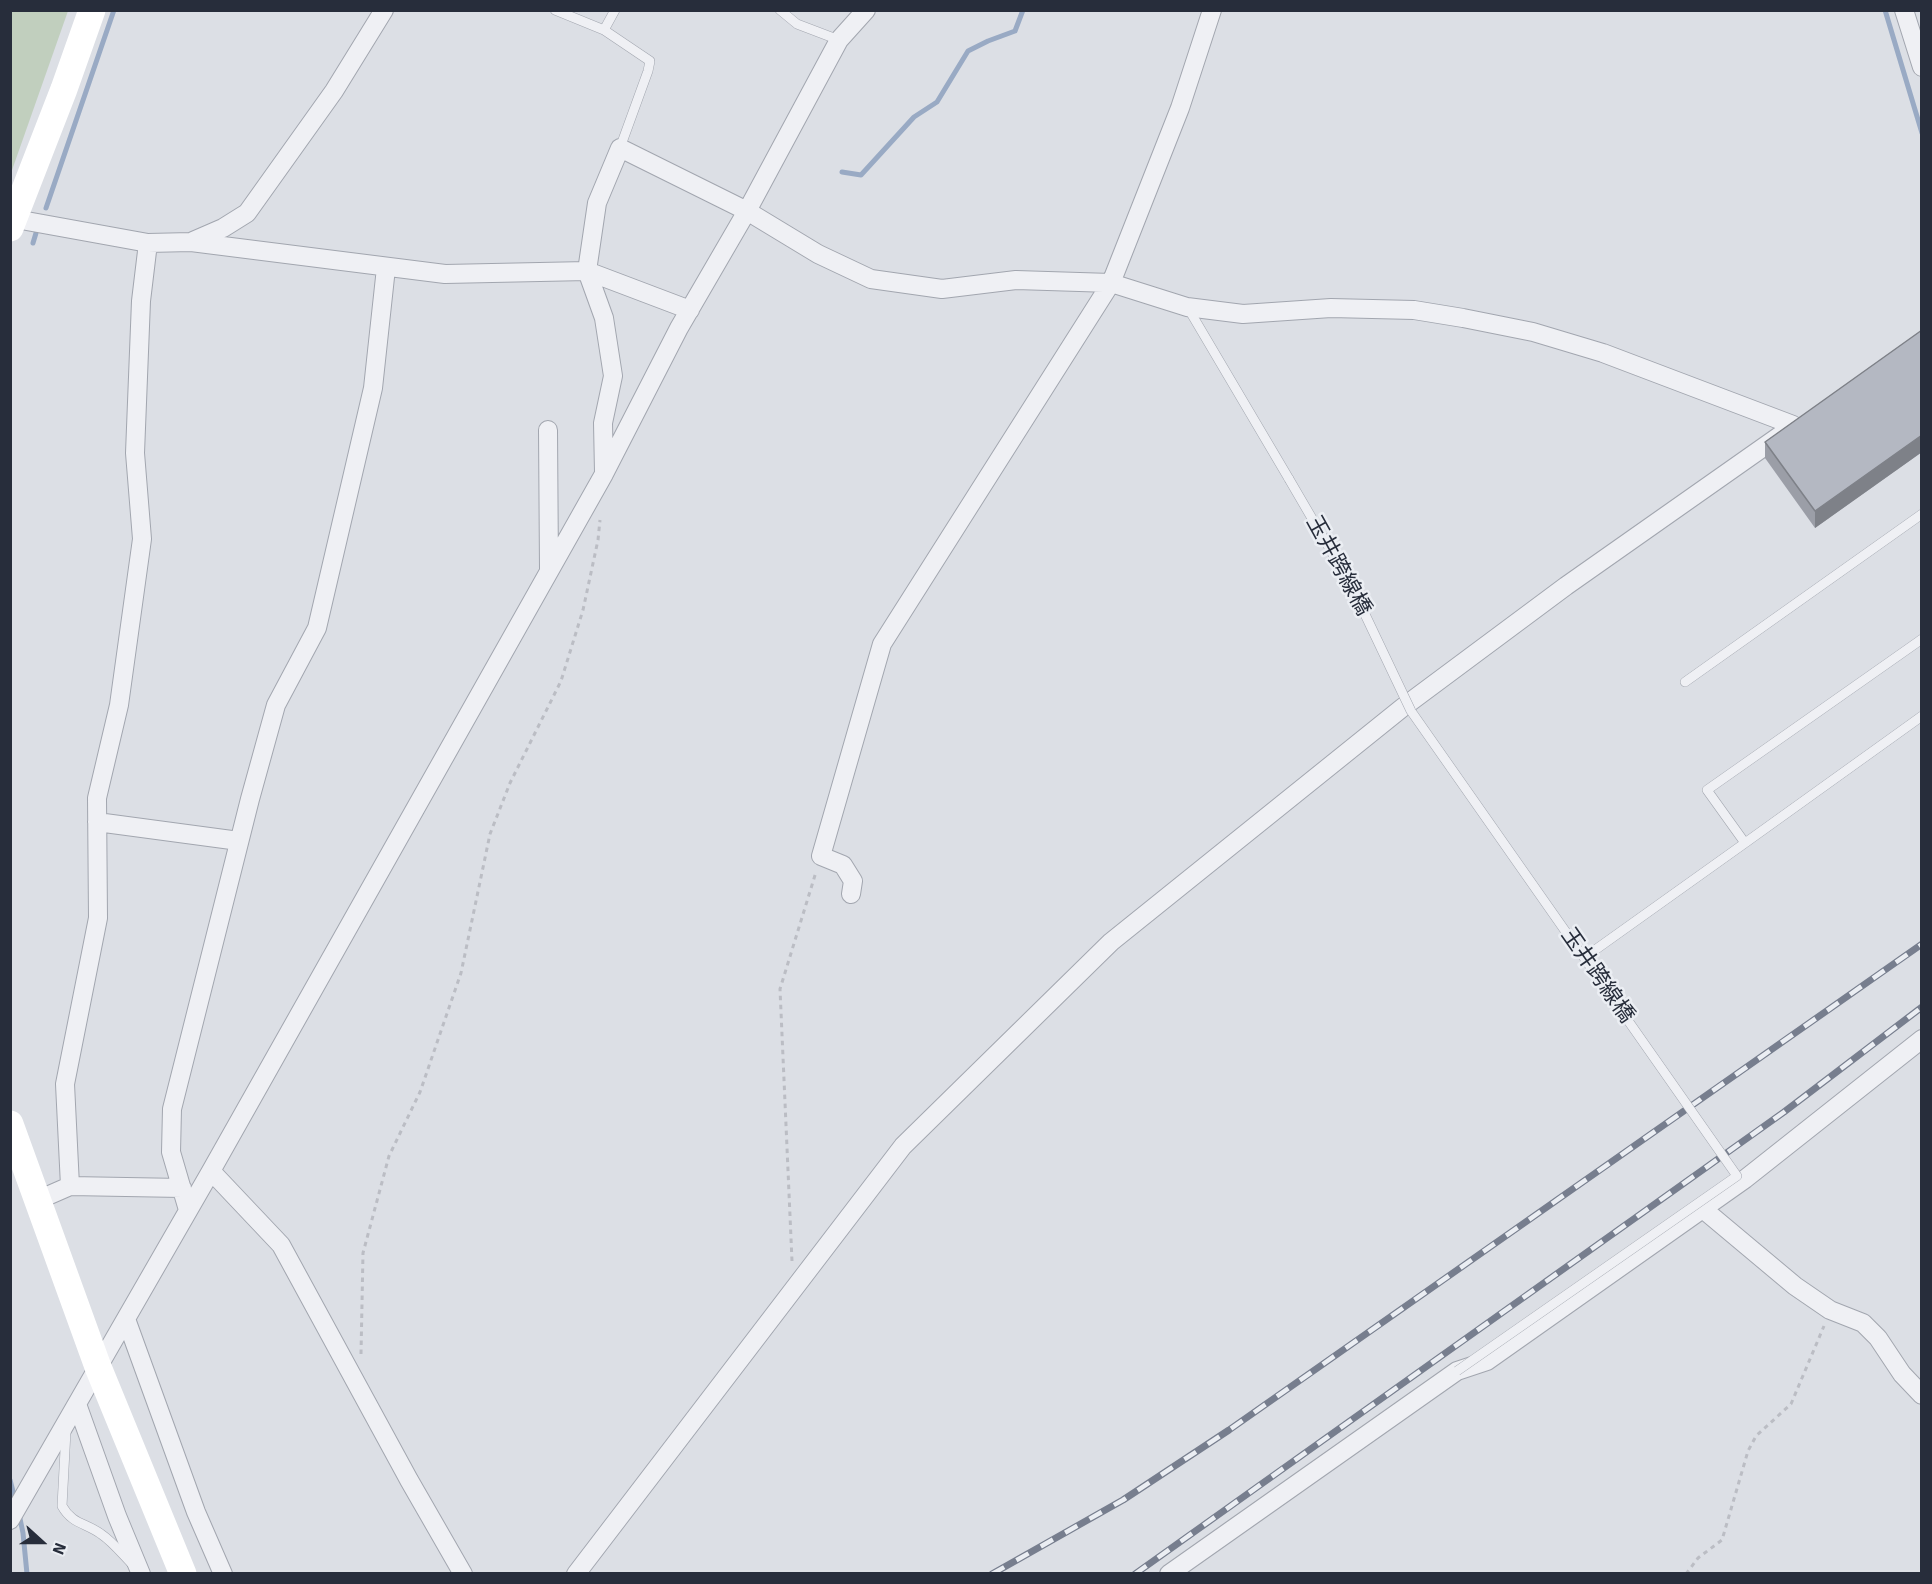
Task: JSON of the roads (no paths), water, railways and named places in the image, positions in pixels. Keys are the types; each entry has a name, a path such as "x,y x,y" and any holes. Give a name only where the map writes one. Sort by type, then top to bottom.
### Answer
{"street":[{"path":"92,10 12,221 148,243 191,242 445,274 586,271 690,310"},
{"path":"191,242 223,228 247,213 334,91 384,10"},
{"path":"11,1518 211,1171 604,474 690,310 747,211 839,40 866,10"},
{"path":"851,894 854,882 843,865 821,856 882,644 1111,283 1180,108 1212,10"},
{"path":"1904,10 1922,67"},
{"path":"604,474 603,423 614,376 604,318 586,271 597,203 621,148 747,211 818,255 871,279 942,289 1016,280 1111,283 1187,307 1243,314 1331,308 1414,310 1533,332 1603,353 1793,425"},
{"path":"70,1186 65,1084 98,918 97,798 119,705 142,539 135,453 141,302 148,243"},
{"path":"188,1210 171,1152 172,1108 239,841 276,705 317,628 373,388 386,268"},
{"path":"576,1574 903,1146 1111,942 1401,708 1566,586 1812,412"},
{"path":"548,430 549,570"},
{"path":"97,822 239,841"},
{"path":"1169,1574 1457,1371 1487,1361 1703,1209 1815,1125 1922,1039"},
{"path":"10,1124 98,1367 183,1574"},
{"path":"211,1171 281,1245 463,1574"},
{"path":"38,1200 70,1186 182,1188"},
{"path":"1703,1209 1795,1286 1830,1310 1863,1323 1878,1338 1902,1374 1922,1395"},
{"path":"126,1319 196,1512 224,1574"},
{"path":"77,1404 117,1516 141,1574"}],"lane":[{"path":"555,10 604,30 650,61 621,148"},
{"path":"604,30 615,10"},
{"path":"780,10 797,24 839,40"},
{"name":"玉井跨線橋","path":"1187,307 1352,587 1411,711 1737,1176 1457,1371"},
{"path":"1685,682 1922,514"},
{"path":"1745,843 1707,790 1922,639"},
{"path":"1595,950 1922,716"},
{"path":"66,1422 62,1506 67,1515 75,1521 102,1534 141,1574"}],"waterway":[{"path":"46,208 114,10"},
{"path":"842,172 861,175 914,117 937,102 968,51 1015,31 1023,10"},
{"path":"1885,10 1922,133"},
{"path":"33,243 36,233"},
{"path":"10,1480 15,1499"},
{"path":"19,1514 27,1574"}],"railway":[{"path":"992,1574 1123,1500 1229,1430 1922,944"},
{"path":"1135,1574 1784,1112 1922,1007"}]}
